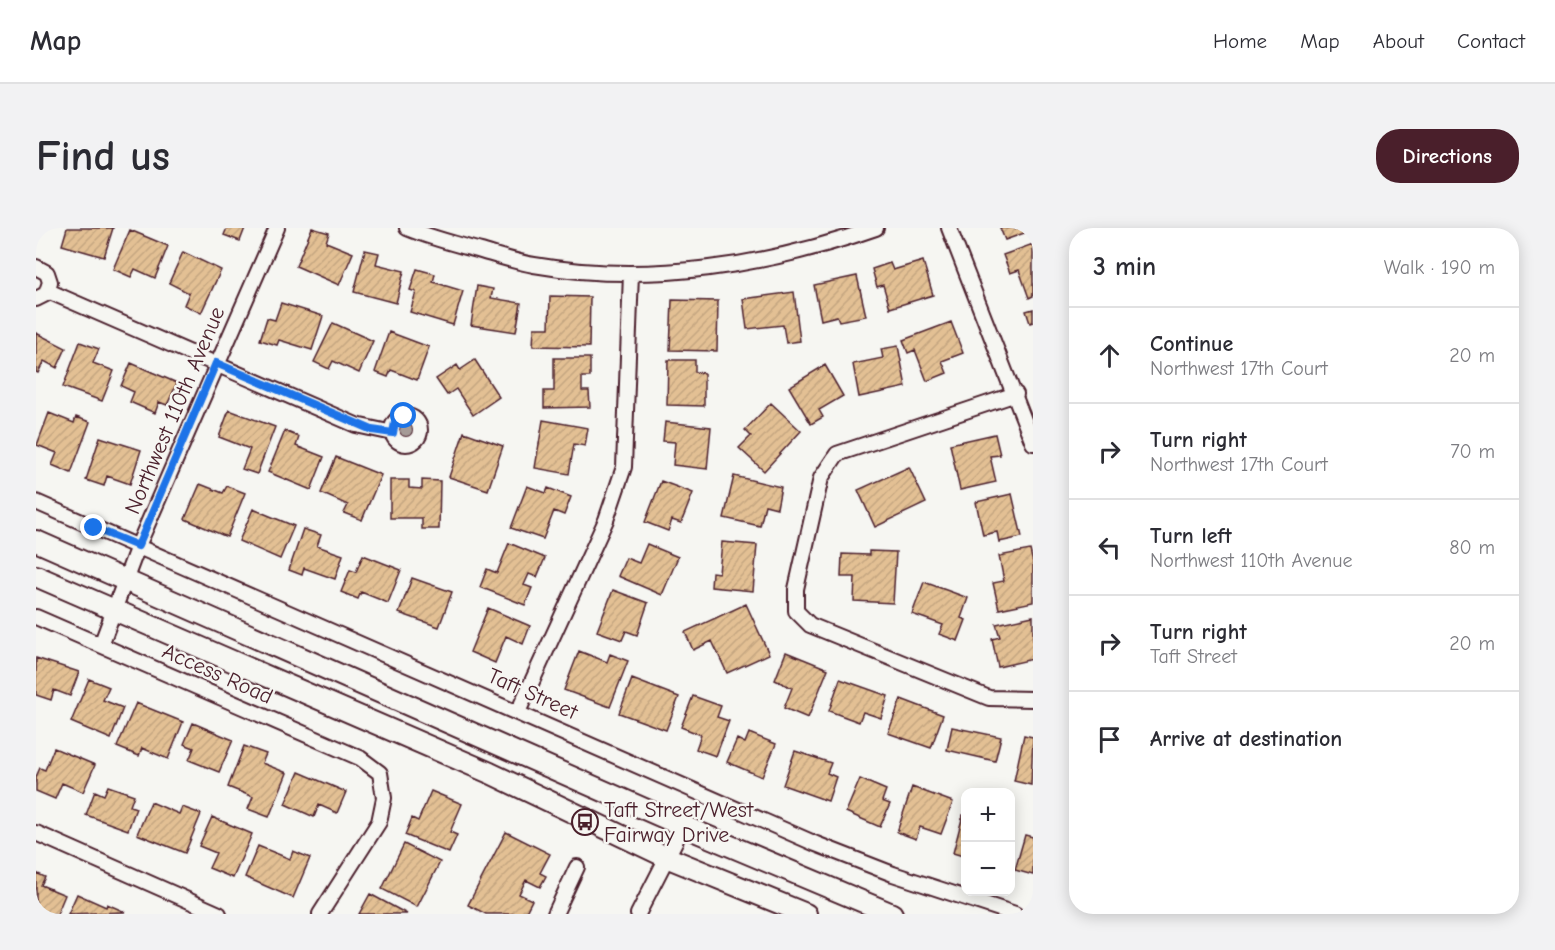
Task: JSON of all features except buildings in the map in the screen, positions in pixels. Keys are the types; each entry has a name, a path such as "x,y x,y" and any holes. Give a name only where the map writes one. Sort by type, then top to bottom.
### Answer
{"street":[{"name":"Northwest 110th Avenue","path":"101,645 138,546 216,363 277,228"},
{"path":"407,228 427,237 534,265 631,273 738,265 843,239 876,228"},
{"path":"949,228 1016,394 1033,443"},
{"path":"36,267 43,269 49,277 48,291"},
{"path":"518,712 606,520 624,467 631,273"},
{"path":"48,291 356,425 393,433"},
{"path":"36,298 48,291"},
{"path":"1016,394 837,454 821,478 796,589 796,611 810,625 989,698 1033,699"},
{"name":"Taft Street","path":"36,502 816,844 892,874 1015,914"},
{"path":"36,541 683,826 892,914"},
{"path":"36,576 490,773 666,857 806,914"},
{"name":"Access Road","path":"36,617 360,758 380,773 384,798 380,822 320,914"},
{"path":"638,914 683,826"},
{"path":"36,833 219,914"},
{"path":"555,914 577,867"}],"place":[{"name":"Taft Street/West Fairway Drive","path":"585,822"}],"route":[{"path":"94,528 138,546 216,363 372,430 393,433 392,428 395,422 404,416"}]}
